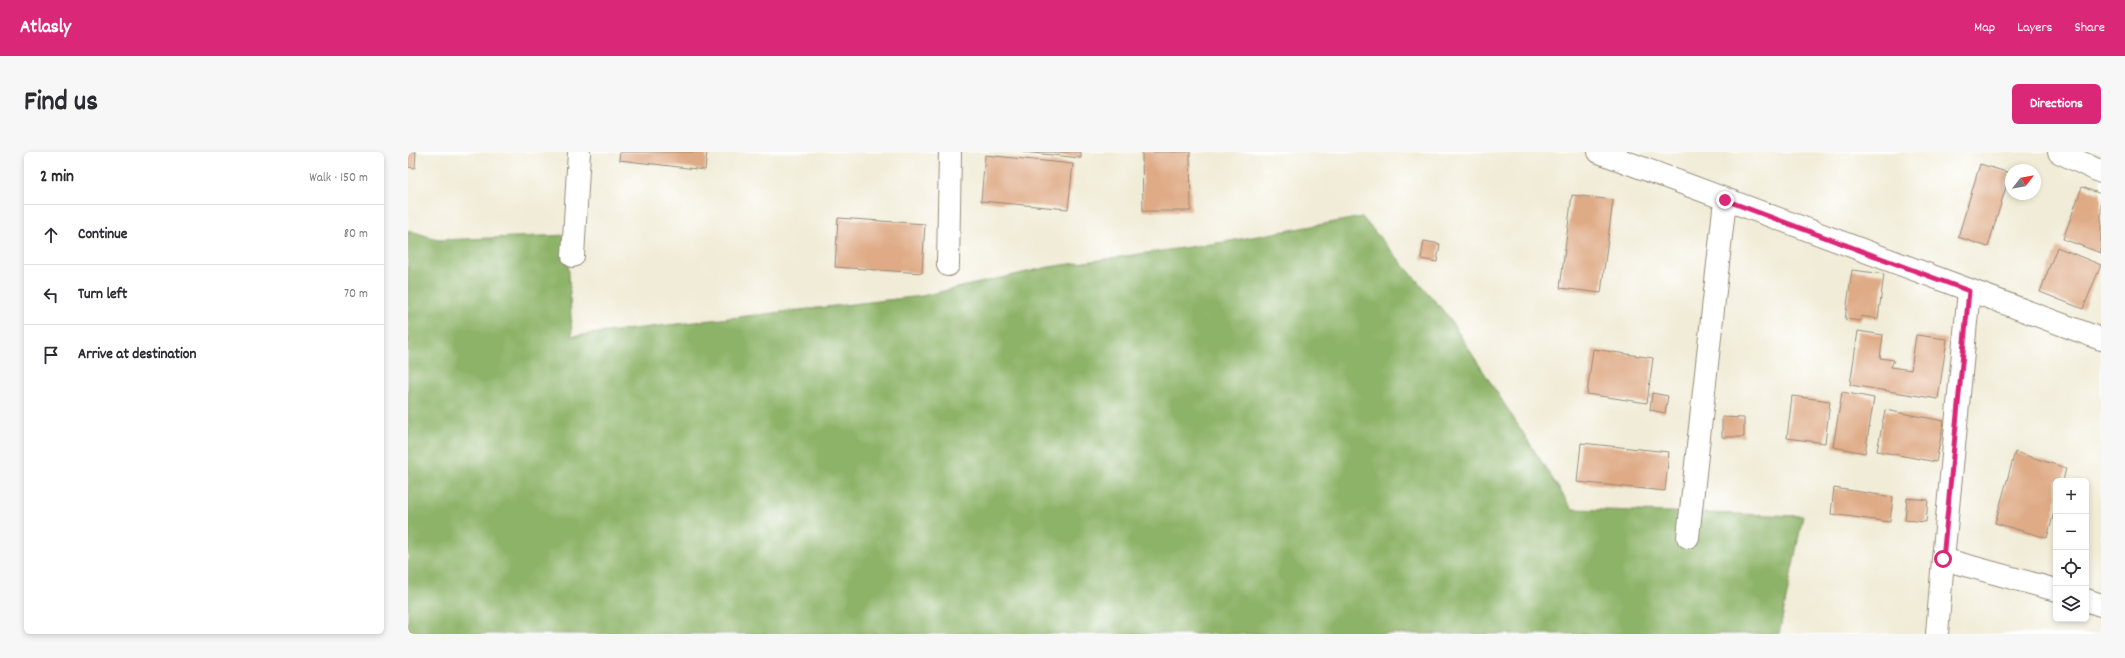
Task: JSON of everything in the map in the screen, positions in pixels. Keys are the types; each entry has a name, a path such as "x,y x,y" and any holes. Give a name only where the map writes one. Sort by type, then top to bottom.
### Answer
{"street":[{"path":"573,256 579,152"},
{"path":"948,265 950,152"},
{"path":"1599,152 2101,339"},
{"path":"2059,152 2101,172"},
{"path":"1688,537 1725,200"},
{"path":"1937,634 1969,291"},
{"path":"1943,559 2053,589"},
{"path":"2089,601 2101,605"}],"green space":[{"path":"1362,217 1447,315 1572,509 1803,516 1779,634 408,634 408,230 439,240 567,235 572,336 922,296 1049,267 1224,242"}],"building":[{"path":"408,152 416,152 415,168 408,167"},
{"path":"620,152 707,152 705,170 619,160"},
{"path":"1023,152 1081,152 1081,158"},
{"path":"1142,152 1190,152 1191,211 1143,211"},
{"path":"985,155 1073,164 1068,209 981,201"},
{"path":"1980,164 2005,172 2005,190 1988,247 1958,237"},
{"path":"2082,187 2101,194 2101,253 2063,239"},
{"path":"1572,195 1613,200 1601,293 1560,288"},
{"path":"838,218 925,224 922,273 835,267"},
{"path":"1424,241 1440,244 1437,262 1421,259"},
{"path":"2057,247 2101,265 2083,309 2040,292"},
{"path":"1852,270 1884,274 1878,319 1861,316 1861,321 1845,319"},
{"path":"1858,331 1883,335 1880,358 1894,360 1891,367 1911,370 1916,335 1947,339 1938,399 1850,385"},
{"path":"1593,349 1653,358 1647,403 1587,394"},
{"path":"1842,392 1874,398 1865,453 1833,447"},
{"path":"1652,393 1668,396 1665,413 1650,410"},
{"path":"1792,396 1830,401 1825,443 1787,438"},
{"path":"1885,410 1944,421 1936,462 1877,451"},
{"path":"1722,417 1744,418 1744,437 1722,437"},
{"path":"1581,443 1669,452 1665,491 1577,482"},
{"path":"2015,452 2066,468 2064,478 2053,478 2053,516 2047,538 1995,523"},
{"path":"1834,488 1893,497 1890,522 1831,514"},
{"path":"1907,498 1928,500 1926,522 1905,520"}],"route":[{"path":"1725,200 1969,291 1943,559"}]}
